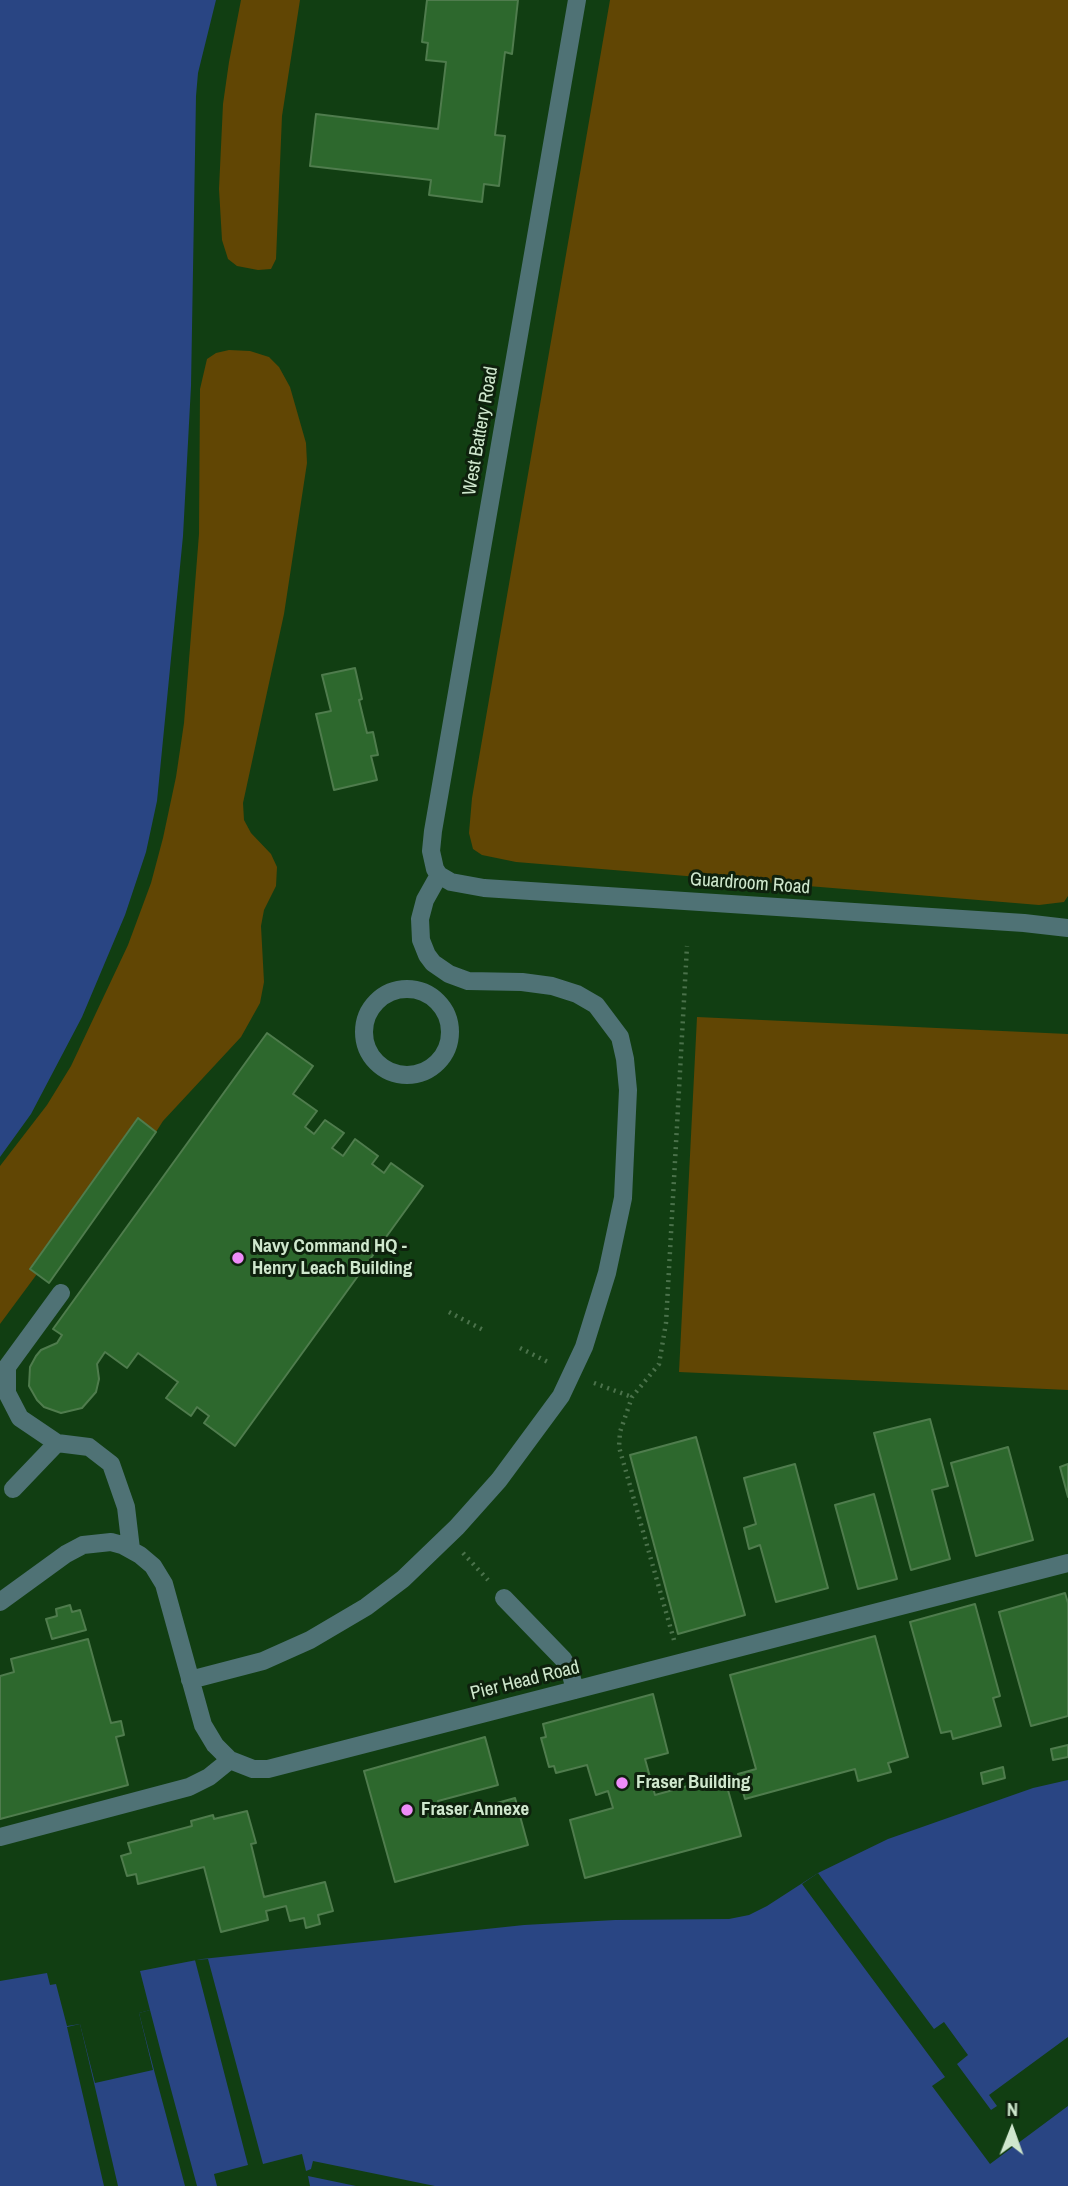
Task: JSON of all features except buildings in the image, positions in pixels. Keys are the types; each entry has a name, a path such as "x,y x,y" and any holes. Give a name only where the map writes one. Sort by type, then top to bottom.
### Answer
{"lane":[{"name":"West Battery Road","path":"437,872 431,851 433,831 577,0"},
{"name":"Guardroom Road","path":"437,872 451,882 484,888 997,921 1068,928"},
{"path":"190,1680 262,1661 310,1640 366,1607 403,1579 457,1527 499,1480 573,1375 607,1273 623,1198 628,1090 620,1037 596,1005 577,993 522,982 468,981 444,971 427,955 420,929 425,900 437,872"},
{"path":"432,997 444,971"},
{"path":"398,990 419,991 432,997 442,1007 449,1027 449,1042 443,1055 434,1065 414,1074 387,1070 376,1061 366,1044 365,1023 370,1010 379,999 398,990"},
{"path":"61,1293 6,1367 7,1393 20,1418 57,1443 89,1447 111,1465 126,1507 131,1549"},
{"path":"13,1489 57,1443"},
{"path":"0,1602 75,1549 103,1542 131,1549 153,1566 164,1584 203,1725 215,1745 230,1760 209,1777 189,1787 0,1837"},
{"name":"Pier Head Road","path":"230,1760 253,1769 268,1769 1068,1563"},
{"path":"504,1598 563,1659 570,1671 575,1690"}],"path":[{"path":"675,1641 619,1447 620,1433 632,1397 659,1364 666,1323 687,946"},
{"path":"449,1312 485,1331"},
{"path":"520,1348 557,1367"},
{"path":"587,1380 632,1397"},
{"path":"461,1551 490,1581"}],"shaded area":[{"path":"241,0 300,0 282,116 276,259 271,269 258,270 237,266 228,259 222,240 219,189 223,104"},
{"path":"610,0 1068,0 1068,896 1064,902 1039,905 516,862 482,855 473,849 469,833 472,798"},
{"path":"229,350 250,351 269,357 279,367 290,387 306,443 307,463 284,614 243,803 244,820 251,833 271,854 277,867 276,886 264,910 261,926 264,982 260,1003 241,1037 163,1121 156,1132 137,1119 30,1269 37,1274 0,1324 0,1166 47,1105 71,1066 128,945 151,883 163,838 184,723 199,534 200,389 207,359 216,353"},
{"path":"697,1017 1068,1034 1068,1390 679,1372"}],"water":[{"path":"0,0 216,0 198,73 196,96 191,386 183,536 157,801 146,852 125,915 82,1017 31,1114 0,1157"},
{"path":"1068,1780 1068,2186 0,2186 0,1981 47,1973 50,1985 56,1984 67,2026 80,2024 95,2083 153,2070 139,2013 150,2010 140,1971 202,1959 524,1925 615,1920 729,1919 749,1915 818,1873 888,1839 1033,1788"}],"pier":[{"path":"818,1873 934,2029 944,2022 968,2055 957,2064 991,2110 997,2106 989,2095 1068,2037 1068,2106 990,2164 932,2086 945,2077 802,1884"},
{"path":"208,1959 263,2164 302,2154 306,2171 311,2169 313,2161 435,2186 356,2186 308,2176 310,2186 217,2186 214,2174 248,2165 195,1960"},
{"path":"150,2010 197,2186 185,2186 154,2070 139,2013"},
{"path":"80,2024 118,2186 104,2186 67,2027"}],"place":[{"name":"Navy Command HQ - Henry Leach Building","path":"238,1258"},
{"name":"Fraser Building","path":"622,1783"},
{"name":"Fraser Annexe","path":"407,1810"}]}
